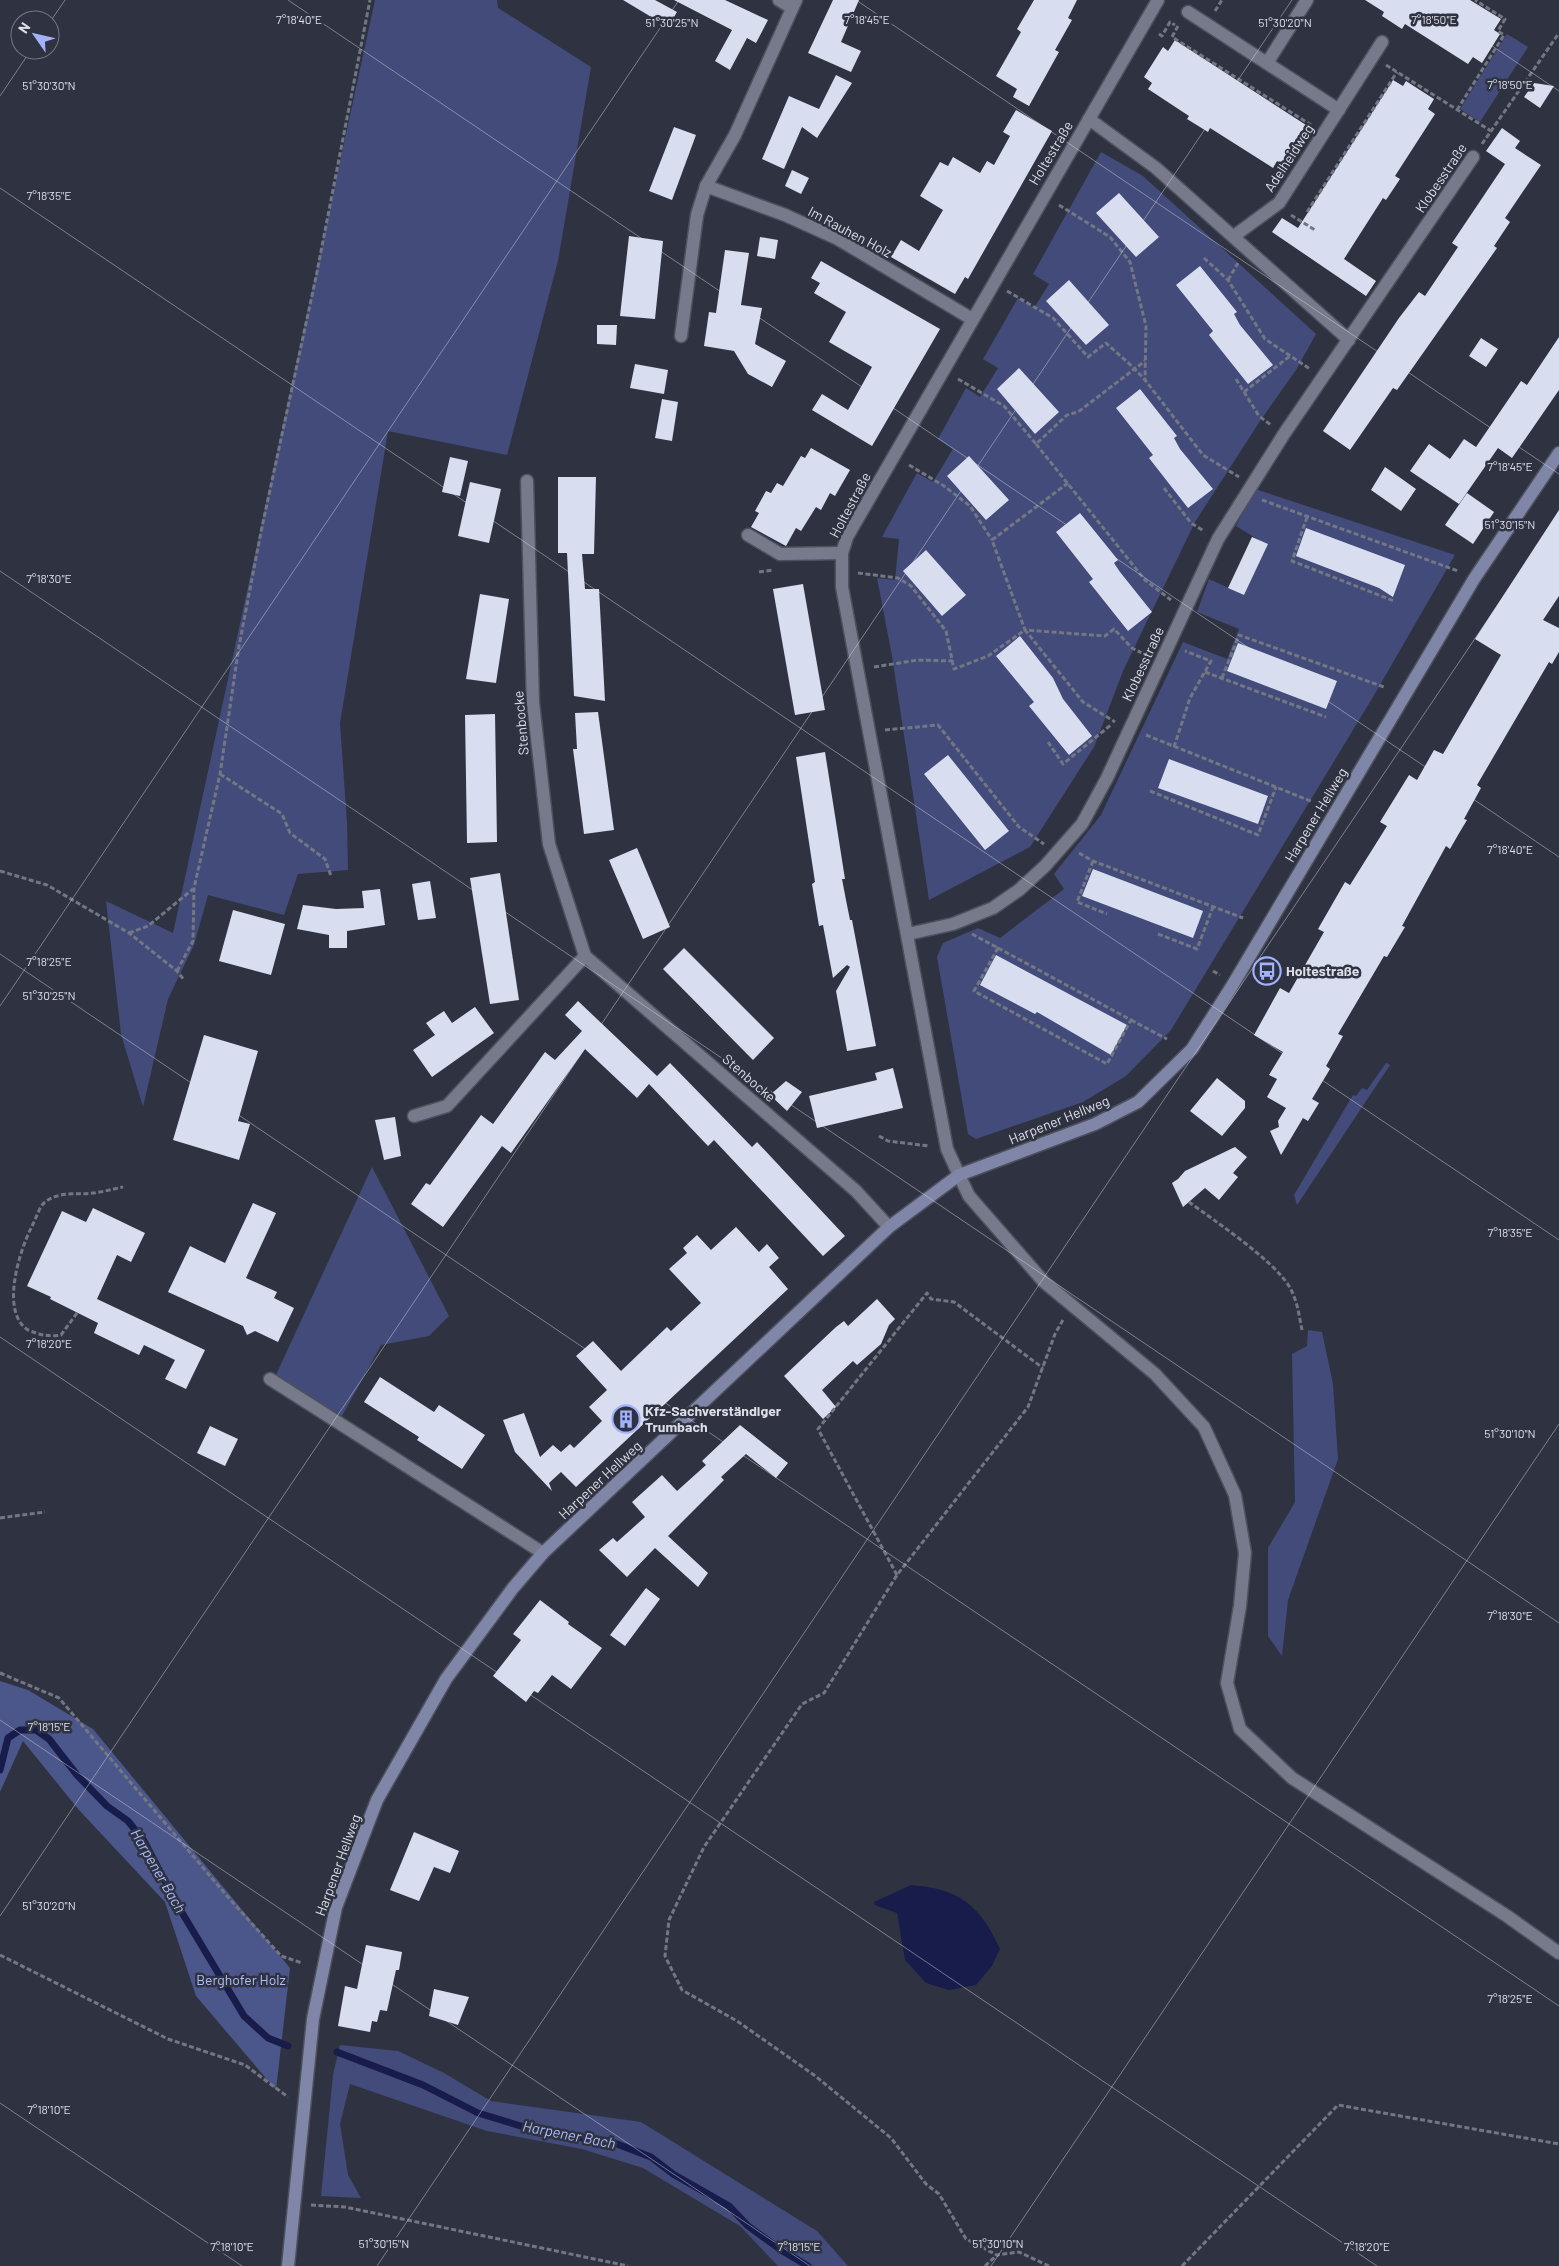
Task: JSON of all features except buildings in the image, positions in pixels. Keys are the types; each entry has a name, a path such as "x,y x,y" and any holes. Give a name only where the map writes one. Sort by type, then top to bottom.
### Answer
{"street":[{"path":"681,336 697,215 706,186 735,135 794,4 779,0"},
{"name":"Holtestraße","path":"1158,0 893,455 847,537 842,552 842,587 947,1149 969,1196 1044,1282 1155,1374 1204,1427 1235,1495 1245,1553 1240,1606 1226,1683 1240,1730 1292,1778 1507,1916 1559,1953"},
{"path":"1266,63 1306,0"},
{"path":"1188,12 1339,110"},
{"name":"Adelheidweg","path":"1234,236 1276,205 1382,42"},
{"path":"1089,119 1156,168 1348,340"},
{"name":"Klobesstraße","path":"908,934 953,924 993,908 1018,890 1062,849 1082,824 1107,778 1218,539 1284,434 1473,157"},
{"name":"Im Rauhen Holz","path":"706,186 784,215 838,239 972,320"},
{"name":"Harpener Hellweg","path":"288,2266 313,2019 324,1962 340,1898 377,1800 446,1679 513,1588 543,1553 889,1227 920,1202 959,1175 1095,1124 1138,1102 1192,1049 1232,986 1474,579 1502,534 1559,453"},
{"name":"Stenbocke","path":"527,481 533,703 549,844 585,956 856,1191 889,1227"},
{"path":"748,535 780,554 842,552"},
{"path":"414,1116 447,1106 585,956"},
{"path":"270,1379 543,1553"}],"path":[{"path":"177,971 193,941 194,888 220,774 240,637 316,277 370,0"},
{"path":"1457,110 1504,35 1498,31 1505,19 1476,0"},
{"path":"1162,36 1170,22"},
{"path":"1178,26 1172,37 1324,133"},
{"name":"Klobesstraße","path":"1473,157 1559,33"},
{"path":"1373,56 1491,132"},
{"path":"1307,212 1397,72"},
{"path":"1044,195 1110,237 1130,262 1146,326 1145,380"},
{"path":"1276,205 1315,230"},
{"path":"1204,258 1228,280 1265,339 1323,377"},
{"path":"994,283 1053,318 1088,357 1106,344 1145,380 1203,455 1248,489 1307,517 1458,571"},
{"path":"1244,392 1290,356"},
{"path":"1036,444 1067,415 1078,412 1134,368 1146,361"},
{"path":"943,370 1004,406 1145,580 1184,610"},
{"path":"1236,379 1259,416 1284,434"},
{"path":"893,455 944,486 970,506 992,540 1025,630 1083,702 1130,729 1313,802"},
{"path":"992,540 1068,483"},
{"path":"1164,488 1191,523 1218,539"},
{"path":"1307,517 1292,560 1394,601"},
{"path":"842,571 898,578 911,586 946,631 954,669 988,656 1025,630 1105,636 1114,629 1132,648 1160,662"},
{"path":"1222,678 1239,635 1384,687"},
{"path":"1168,644 1211,661 1190,698 1174,746"},
{"path":"858,670 918,660 952,661"},
{"path":"1205,672 1326,717"},
{"path":"1048,742 1063,764 1115,722"},
{"path":"870,732 938,725 1019,827 1062,849 1243,918"},
{"path":"220,774 282,814 290,833 325,859 331,876"},
{"path":"1150,791 1258,835 1276,787"},
{"path":"1093,861 1077,902 1107,914"},
{"path":"0,870 47,885 129,933 177,971 184,980"},
{"path":"129,933 148,926 194,888"},
{"path":"1158,934 1197,949 1213,907"},
{"path":"1131,1020 1107,1064 974,992 998,948 1167,1039"},
{"path":"879,1136 888,1141 910,1144"},
{"path":"78,1312 61,1335 50,1337 37,1334 20,1326 12,1311 11,1278 28,1234 44,1203 61,1195 93,1193 123,1188"},
{"path":"1189,1202 1274,1268 1289,1286 1298,1307 1302,1330"},
{"path":"897,1575 818,1429 927,1293 931,1299 954,1302 1044,1368"},
{"path":"997,2255 966,2239 939,2194 926,2184 891,2138 814,2075 737,2021 682,1990 665,1956 669,1920 704,1847 802,1704 824,1693 897,1575 1028,1407 1055,1334 1071,1305"},
{"path":"0,1518 45,1512"},
{"path":"0,1673 59,1698 226,1896 281,1956 302,1962"},
{"path":"0,1955 168,2040 245,2065 289,2098"},
{"path":"1182,2266 1338,2105 1559,2144"},
{"path":"295,2204 345,2207 628,2266"},
{"path":"985,2266 997,2255 1019,2252 1050,2266"}],"shaded area":[{"path":"375,0 497,0 498,8 591,67 558,261 507,455 388,431 340,723 347,823 348,870 298,874 284,915 208,895 194,945 168,999 143,1107 121,1034 106,901 173,933"},
{"path":"1507,34 1528,47 1480,122 1460,109"},
{"path":"1101,152 1143,176 1316,334 1296,370 1260,421 1195,522 1123,671 1094,747 1030,847 929,900 892,656 877,578 895,580 899,539 882,537 917,473 933,482 953,449 938,439 966,388 980,397 998,368 983,359 1018,298 1034,308 1049,284 1033,274"},
{"path":"1255,489 1455,555 1373,697 1171,1030 1126,1076 1083,1102 976,1139 968,1134 937,957 943,943 978,928 1000,938 1064,889 1054,874 1101,815 1183,642 1227,659 1239,629 1197,612 1209,579 1244,595 1267,545 1236,526"},
{"path":"1386,1063 1390,1065 1297,1205 1294,1195 1353,1095 1356,1096 1362,1088 1367,1090"},
{"path":"372,1167 449,1316 429,1336 381,1345 342,1416 275,1377"},
{"path":"1308,1330 1322,1332 1333,1384 1338,1459 1288,1600 1282,1656 1268,1636 1268,1548 1295,1502 1292,1354 1307,1346"},
{"path":"911,1885 943,1890 955,1895 976,1910 985,1921 1000,1949 992,1966 976,1985 949,1990 926,1983 905,1960 897,1913 875,1905 874,1902"},
{"path":"340,2045 398,2051 444,2073 491,2101 641,2122 817,2231 848,2266 778,2266 740,2226 643,2168 582,2149 487,2131 350,2084 340,2124 348,2175 361,2198 321,2196 333,2075"}],"green space":[{"name":"Berghofer Holz","path":"0,1681 28,1690 93,1729 290,1968 276,2090 196,1996 165,1902 79,1810 23,1741 0,1792"}],"waterway":[{"name":"Harpener Bach","path":"0,1770 8,1738 20,1730 36,1730 49,1739 77,1775 107,1806 128,1821 144,1841 178,1906 244,2016 268,2038 288,2046"},
{"name":"Harpener Bach","path":"337,2052 423,2085 478,2113 544,2133 609,2141 651,2157 673,2174 729,2206 748,2226 781,2250 808,2266"}],"place":[{"name":"Holtestraße","path":"1267,971"},
{"name":"Kfz-Sachverständiger Trumbach","path":"626,1419"}]}
